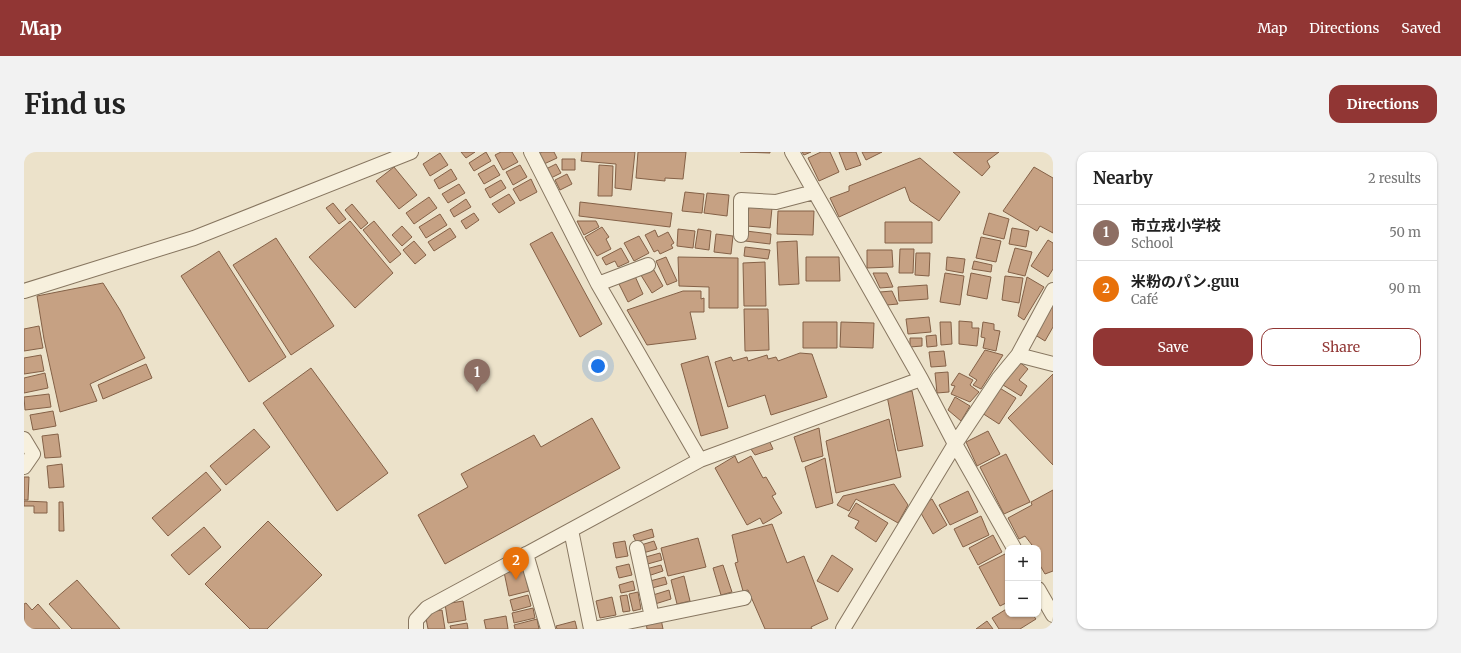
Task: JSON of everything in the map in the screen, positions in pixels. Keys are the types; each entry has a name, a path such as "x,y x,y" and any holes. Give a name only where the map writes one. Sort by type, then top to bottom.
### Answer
{"street":[{"path":"24,290 194,238 411,152"},
{"path":"531,152 598,284 700,460"},
{"path":"792,152 921,379 954,444 1012,545"},
{"path":"741,234 741,200 776,202 814,192"},
{"path":"598,284 648,265"},
{"path":"843,629 954,444 999,378 1018,355 1053,290"},
{"path":"1018,355 1053,364"},
{"path":"416,629 416,620 427,608 700,460 921,379"},
{"path":"24,439 33,454 24,467"},
{"path":"571,530 592,629 744,598"},
{"path":"638,548 652,617"},
{"path":"526,554 548,629"},
{"path":"1041,594 1053,615"}],"building":[{"path":"461,152 475,152 466,158"},
{"path":"486,152 491,161 474,171 469,163"},
{"path":"501,152 512,152 518,162 503,170 495,155"},
{"path":"542,152 554,152 557,158 544,164 538,154"},
{"path":"582,152 635,152 631,190 615,188 616,164 581,161"},
{"path":"638,152 686,152 683,179 665,178 665,181 636,178"},
{"path":"740,152 770,152 770,153"},
{"path":"802,152 811,152 804,155"},
{"path":"821,152 830,152 839,172 819,181 808,158"},
{"path":"839,152 856,152 861,165 846,170"},
{"path":"862,152 882,152 866,160"},
{"path":"953,152 999,152 987,161 990,167 982,176"},
{"path":"440,153 448,165 430,176 423,164"},
{"path":"920,158 960,192 939,221 910,201 905,187 839,217 830,198 849,191 849,186"},
{"path":"562,159 575,159 575,170 562,170"},
{"path":"556,164 561,173 551,178 546,169"},
{"path":"494,165 500,175 484,184 478,174"},
{"path":"520,165 527,177 513,185 506,172"},
{"path":"599,165 613,166 612,196 598,196"},
{"path":"394,167 417,195 399,209 376,181"},
{"path":"1034,167 1053,178 1053,233 1040,226 1037,231 1003,211"},
{"path":"451,169 457,179 439,189 434,180"},
{"path":"567,174 572,184 560,190 555,180"},
{"path":"531,179 537,192 520,201 513,189"},
{"path":"501,180 506,188 490,198 485,189"},
{"path":"459,184 465,193 448,203 442,194"},
{"path":"685,192 704,194 702,213 682,211"},
{"path":"707,193 729,195 727,216 704,213"},
{"path":"509,194 515,203 499,213 492,204"},
{"path":"429,197 437,208 414,224 406,213"},
{"path":"466,199 471,207 454,217 450,210"},
{"path":"580,202 672,213 670,227 579,216"},
{"path":"333,203 346,219 339,224 326,208"},
{"path":"352,204 368,223 361,229 345,210"},
{"path":"749,206 772,208 770,228 747,226"},
{"path":"778,211 814,211 813,235 777,234"},
{"path":"474,213 479,220 466,229 461,221"},
{"path":"989,213 1009,219 1004,239 983,234"},
{"path":"440,214 447,225 426,238 419,227"},
{"path":"350,221 393,273 355,308 309,257"},
{"path":"374,221 401,254 390,263 363,230"},
{"path":"577,221 596,221 599,227 584,235"},
{"path":"885,222 932,222 932,243 885,243"},
{"path":"402,226 412,237 402,246 392,235"},
{"path":"602,227 609,237 606,239 611,249 597,256 585,237"},
{"path":"450,228 456,237 434,251 428,242"},
{"path":"1012,228 1029,231 1026,247 1009,244"},
{"path":"678,229 695,231 693,248 677,246"},
{"path":"698,229 711,231 709,250 695,248"},
{"path":"655,230 658,237 668,232 674,243 671,245 673,248 660,254 658,250 654,252 645,235"},
{"path":"746,231 771,234 770,244 745,241"},
{"path":"552,232 602,324 580,337 530,244"},
{"path":"716,234 733,236 731,254 714,252"},
{"path":"639,236 649,253 634,261 624,243"},
{"path":"981,237 1001,241 996,262 976,258"},
{"path":"276,238 334,326 291,355 233,265"},
{"path":"1048,240 1053,243 1053,269 1048,277 1031,266"},
{"path":"414,241 426,255 415,264 403,250"},
{"path":"797,241 799,284 779,285 777,242"},
{"path":"745,247 770,250 768,259 744,256"},
{"path":"621,248 629,262 618,267 615,261 606,265 602,258"},
{"path":"1015,248 1032,252 1025,276 1008,272"},
{"path":"900,249 914,249 913,273 899,273"},
{"path":"867,250 892,250 893,267 867,268"},
{"path":"219,251 286,357 249,382 181,276"},
{"path":"916,253 930,253 929,276 915,275"},
{"path":"666,257 677,281 667,285 656,261"},
{"path":"678,257 738,258 738,308 709,308 709,287 679,286"},
{"path":"806,257 839,257 840,281 806,281"},
{"path":"947,257 965,259 963,273 946,270"},
{"path":"974,261 992,265 991,272 972,269"},
{"path":"765,262 766,306 744,306 743,263"},
{"path":"651,265 663,286 652,293 639,272"},
{"path":"873,273 887,273 893,287 880,288"},
{"path":"945,273 964,276 960,305 940,302"},
{"path":"971,273 991,277 987,299 967,295"},
{"path":"634,274 643,294 628,302 618,282"},
{"path":"1005,276 1023,278 1019,303 1002,300"},
{"path":"1027,277 1044,287 1024,320 1018,316"},
{"path":"103,283 120,310 145,358 90,384 97,401 60,412 44,339 37,296"},
{"path":"927,285 928,299 899,301 898,287"},
{"path":"683,291 701,291 701,299 704,298 704,312 690,312 696,339 647,345 627,310"},
{"path":"892,291 898,304 887,305 880,292"},
{"path":"1053,300 1053,327 1045,341 1032,333"},
{"path":"744,309 768,309 769,350 745,351"},
{"path":"929,317 931,332 908,334 906,319"},
{"path":"959,321 972,322 972,328 979,328 977,346 959,344"},
{"path":"803,322 837,322 837,348 803,348"},
{"path":"841,322 874,323 873,348 840,347"},
{"path":"940,322 951,322 952,344 941,345"},
{"path":"983,322 994,324 994,330 1000,331 996,351 983,348 985,338 981,337"},
{"path":"39,326 43,348 24,351 24,329"},
{"path":"936,335 937,346 927,347 926,336"},
{"path":"910,338 922,338 922,346 910,347"},
{"path":"985,350 1003,355 981,389 973,385 977,380 969,375"},
{"path":"944,351 946,366 931,367 929,352"},
{"path":"800,353 812,354 827,397 771,415 765,395 728,407 715,362 731,357 733,361 747,357 748,361 767,355 768,359 776,357 778,361"},
{"path":"41,355 44,371 24,374 24,358"},
{"path":"708,356 728,428 701,436 681,364"},
{"path":"1017,360 1028,369 1019,380 1027,386 1021,396 1003,385"},
{"path":"146,364 152,378 103,399 98,385"},
{"path":"311,368 388,473 337,511 263,403"},
{"path":"948,372 949,392 937,393 935,373"},
{"path":"45,373 48,388 24,393 24,378"},
{"path":"959,373 973,380 970,385 979,392 970,402 951,394 955,386 951,385"},
{"path":"1053,374 1053,465 1008,418"},
{"path":"998,387 1016,398 999,424 982,413"},
{"path":"912,391 923,446 898,451 887,396"},
{"path":"49,394 51,407 25,410 24,397"},
{"path":"955,397 970,406 961,421 948,410"},
{"path":"53,411 56,426 33,430 30,415"},
{"path":"592,418 620,468 445,564 418,515 468,487 461,474 534,435 541,447"},
{"path":"889,419 901,477 836,493 826,441"},
{"path":"819,428 823,456 802,462 794,437"},
{"path":"254,429 270,447 226,485 210,466"},
{"path":"988,431 1000,454 977,466 966,442"},
{"path":"58,434 61,457 45,458 42,436"},
{"path":"768,438 773,449 755,455 748,445"},
{"path":"1006,454 1030,502 1004,514 980,467"},
{"path":"735,456 738,463 751,456 763,478 766,477 776,494 772,496 782,513 763,524 760,518 747,525 715,468"},
{"path":"825,458 833,503 816,508 805,467"},
{"path":"62,464 64,487 49,488 47,466"},
{"path":"206,472 221,490 168,536 152,518"},
{"path":"24,477 29,477 28,500 24,500"},
{"path":"894,484 908,505 898,523 856,499 849,511 837,505 843,496"},
{"path":"1053,490 1053,571 1045,574 1041,567 1041,545 1032,545 1025,536 1019,539 1008,518 1032,505 1031,502"},
{"path":"968,491 978,512 950,525 939,505"},
{"path":"932,499 947,525 933,534 918,508"},
{"path":"24,501 47,502 47,513 34,513 34,506 24,506"},
{"path":"59,502 63,502 64,531 59,531"},
{"path":"856,503 888,523 876,542 855,528 859,521 848,516"},
{"path":"981,516 989,535 963,547 954,529"},
{"path":"268,521 322,575 267,629 250,629 205,584"},
{"path":"772,524 787,563 804,556 828,619 811,627 812,629 765,629 748,590 743,591 735,563 738,562 732,535"},
{"path":"204,527 221,547 189,575 171,555"},
{"path":"652,529 654,537 636,542 633,535"},
{"path":"993,535 1002,552 978,565 969,548"},
{"path":"698,538 706,567 668,576 661,548"},
{"path":"625,541 628,556 616,558 613,543"},
{"path":"654,541 657,549 643,553 641,545"},
{"path":"660,553 662,560 644,565 642,558"},
{"path":"1005,554 1005,604 1000,606 979,567"},
{"path":"832,555 853,569 838,592 817,581"},
{"path":"629,564 632,575 619,578 616,567"},
{"path":"661,565 663,571 648,576 646,569"},
{"path":"723,565 732,592 721,595 713,568"},
{"path":"523,567 529,591 509,596 504,572"},
{"path":"684,576 690,601 677,604 671,580"},
{"path":"665,577 667,584 652,588 650,581"},
{"path":"77,580 120,629 72,629 49,604"},
{"path":"633,581 635,590 621,593 619,585"},
{"path":"669,590 671,599 655,604 653,595"},
{"path":"638,592 641,609 633,611 629,594"},
{"path":"528,595 531,606 513,611 510,600"},
{"path":"627,595 630,611 623,612 620,596"},
{"path":"612,597 616,615 600,618 596,601"},
{"path":"463,601 466,620 448,623 445,604"},
{"path":"26,603 32,610 38,604 60,629 24,629 24,604"},
{"path":"533,608 535,618 514,623 512,613"},
{"path":"442,610 445,629 428,629 425,613"},
{"path":"1005,610 1005,617 1034,617 1036,619 1020,629 999,629 992,618"},
{"path":"506,616 508,629 486,629 484,620"},
{"path":"537,619 539,629 515,629 514,625"},
{"path":"661,619 663,629 647,629 646,622"},
{"path":"575,621 577,629 557,629 556,626"},
{"path":"987,621 993,629 976,629"},
{"path":"467,623 468,629 451,629 450,626"}],"place":[{"name":"市立戎小学校","path":"477,392"},
{"name":"米粉のパン.guu","path":"516,580"}]}
